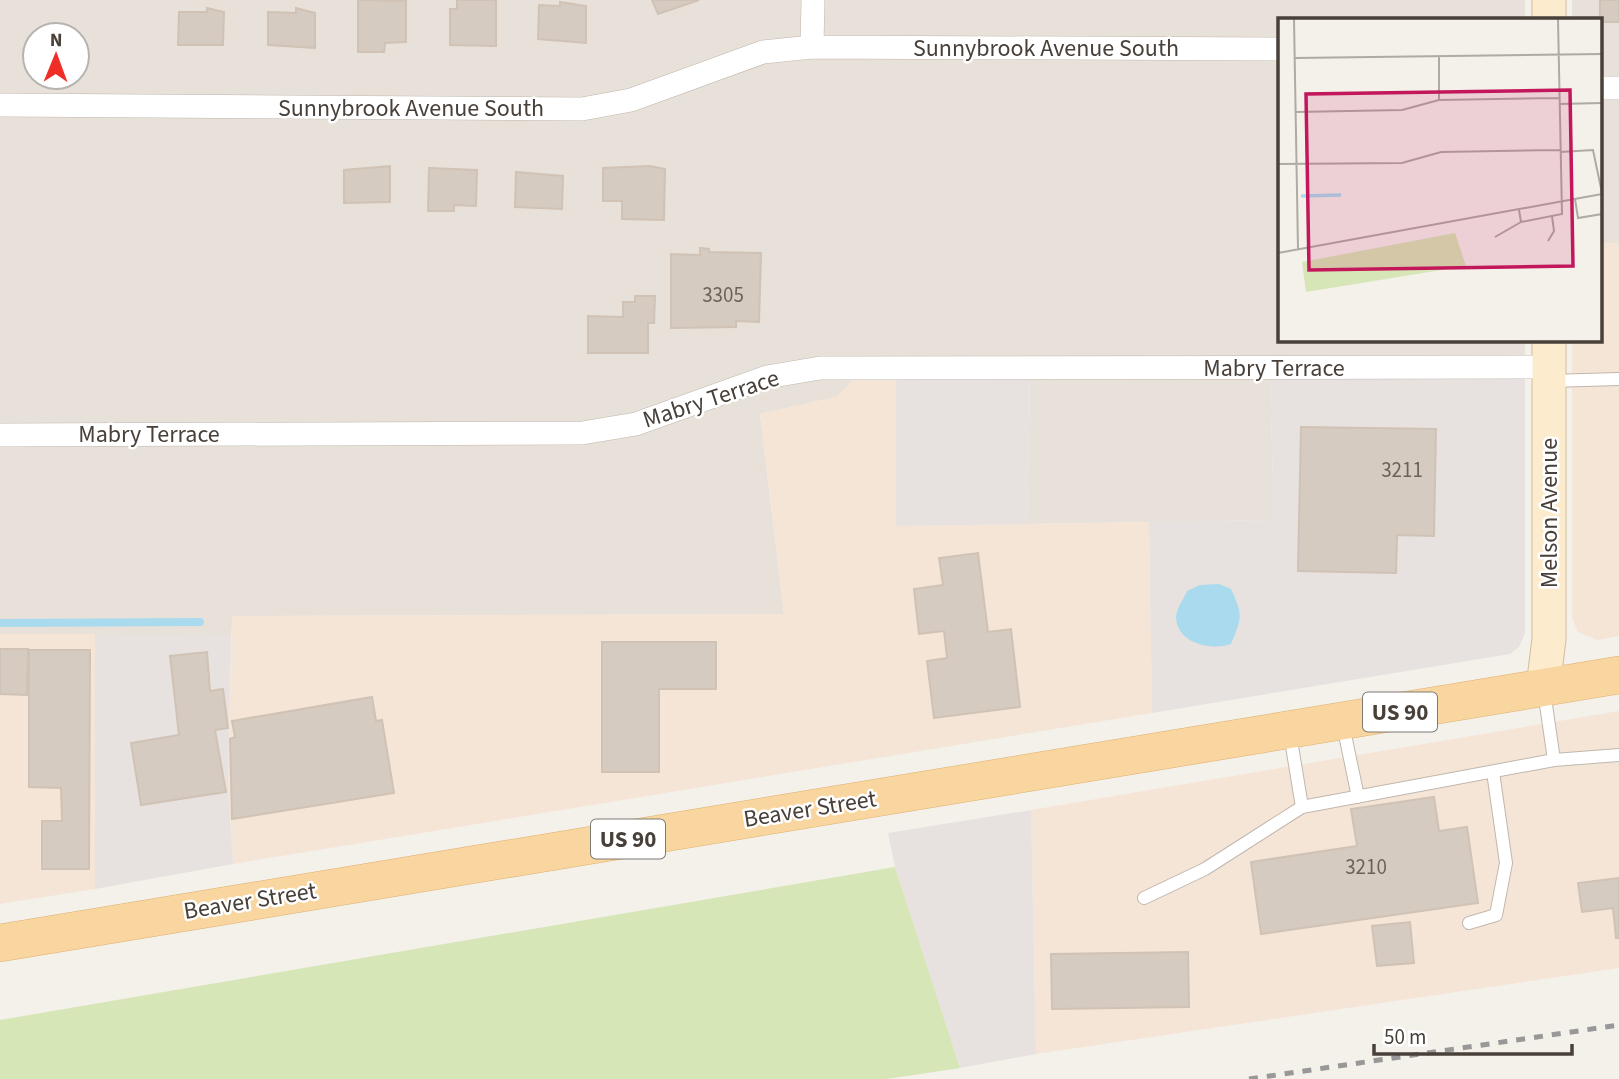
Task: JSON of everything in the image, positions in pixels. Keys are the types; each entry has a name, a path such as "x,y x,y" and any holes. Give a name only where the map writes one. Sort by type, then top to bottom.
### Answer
{"main road":[{"name":"Beaver Street","path":"0,943 1619,675"}],"street":[{"path":"812,47 813,0"},
{"path":"1549,0 1549,18"},
{"name":"Sunnybrook Avenue South","path":"0,106 582,109 631,100 763,52 812,47 1278,48"},
{"name":"Mabry Terrace","path":"0,435 582,433 636,424 767,377 820,368 1549,362"},
{"name":"Melson Avenue","path":"1543,687 1549,639 1549,362"}],"lane":[{"path":"1549,362 1619,379"},
{"path":"1543,687 1554,760"},
{"path":"1342,721 1358,796"},
{"path":"1290,730 1302,807"},
{"path":"1144,898 1205,869 1302,807 1554,760 1619,755"},
{"path":"1469,923 1496,915 1506,863 1493,772"}],"shaded area":[{"path":"0,0 1525,0 1525,18 1278,18 1278,341 1525,341 1525,379 1270,377 1274,520 1027,524 1030,378 896,379 836,397 760,414 784,614 233,616 231,636 0,634"},
{"path":"1572,0 1619,0 1619,243 1602,243 1602,18 1572,18"},
{"path":"1602,243 1619,243 1619,636 1597,640 1578,632 1572,618 1572,341 1602,341"},
{"path":"1270,377 1525,379 1525,633 1519,647 1510,654 1152,713 1149,522 1274,520"},
{"path":"1030,378 1027,524 896,526 896,379"},
{"path":"896,379 896,526 1149,522 1152,713 233,864 228,785 232,616 784,614 760,414 836,397 853,380"},
{"path":"0,634 95,634 95,889 0,904"},
{"path":"95,634 231,636 228,785 233,864 95,889"},
{"path":"1619,711 1619,968 1036,1054 1031,810"},
{"path":"1031,810 1036,1054 960,1068 895,867 888,833"}],"green space":[{"path":"895,867 960,1068 887,1079 0,1079 0,1020"}],"water":[{"path":"1219,584 1231,589 1238,605 1239,622 1231,644 1206,646 1182,634 1176,617 1177,611 1187,591 1200,585"}],"building":[{"path":"358,0 406,1 406,42 385,43 384,52 358,52"},
{"path":"457,0 496,0 496,46 450,45 450,9 457,9"},
{"path":"652,0 699,0 658,14"},
{"path":"1600,0 1619,0 1619,22 1602,22"},
{"path":"560,2 586,6 586,43 538,39 539,5 560,6"},
{"path":"207,8 224,12 223,45 178,45 179,12 207,12"},
{"path":"296,8 315,13 315,48 268,45 268,12 296,13"},
{"path":"390,166 390,202 344,203 344,170"},
{"path":"650,166 665,169 664,220 622,219 622,201 603,201 603,168"},
{"path":"429,168 477,170 476,206 454,205 454,211 428,211"},
{"path":"516,172 563,176 562,209 515,207"},
{"path":"700,248 709,249 709,252 761,253 759,322 736,321 736,327 671,328 671,254 700,255"},
{"path":"635,296 655,296 654,323 648,323 648,353 588,353 588,316 623,317 623,302 635,302"},
{"path":"1301,427 1436,429 1434,536 1397,535 1396,573 1298,571"},
{"path":"978,553 988,632 1011,629 1020,707 934,718 927,661 947,658 944,631 919,634 914,589 943,585 939,558"},
{"path":"602,642 716,642 716,689 659,689 659,772 602,772"},
{"path":"0,649 28,649 27,695 0,694"},
{"path":"29,650 90,650 89,869 42,869 42,821 62,821 61,788 29,787"},
{"path":"207,652 210,691 223,689 228,728 215,730 226,792 141,805 131,743 179,735 170,656"},
{"path":"372,697 376,721 382,720 394,793 232,819 230,739 235,737 232,721"},
{"path":"1434,797 1439,831 1467,827 1478,903 1261,934 1251,862 1357,846 1351,809"},
{"path":"1619,878 1619,938 1616,938 1613,908 1582,912 1578,883"},
{"path":"1410,922 1414,963 1377,966 1372,926"},
{"path":"1188,952 1189,1007 1052,1009 1051,954"}],"waterway":[{"path":"0,623 200,622"}],"railway":[{"path":"1249,1079 1619,1025"}]}
